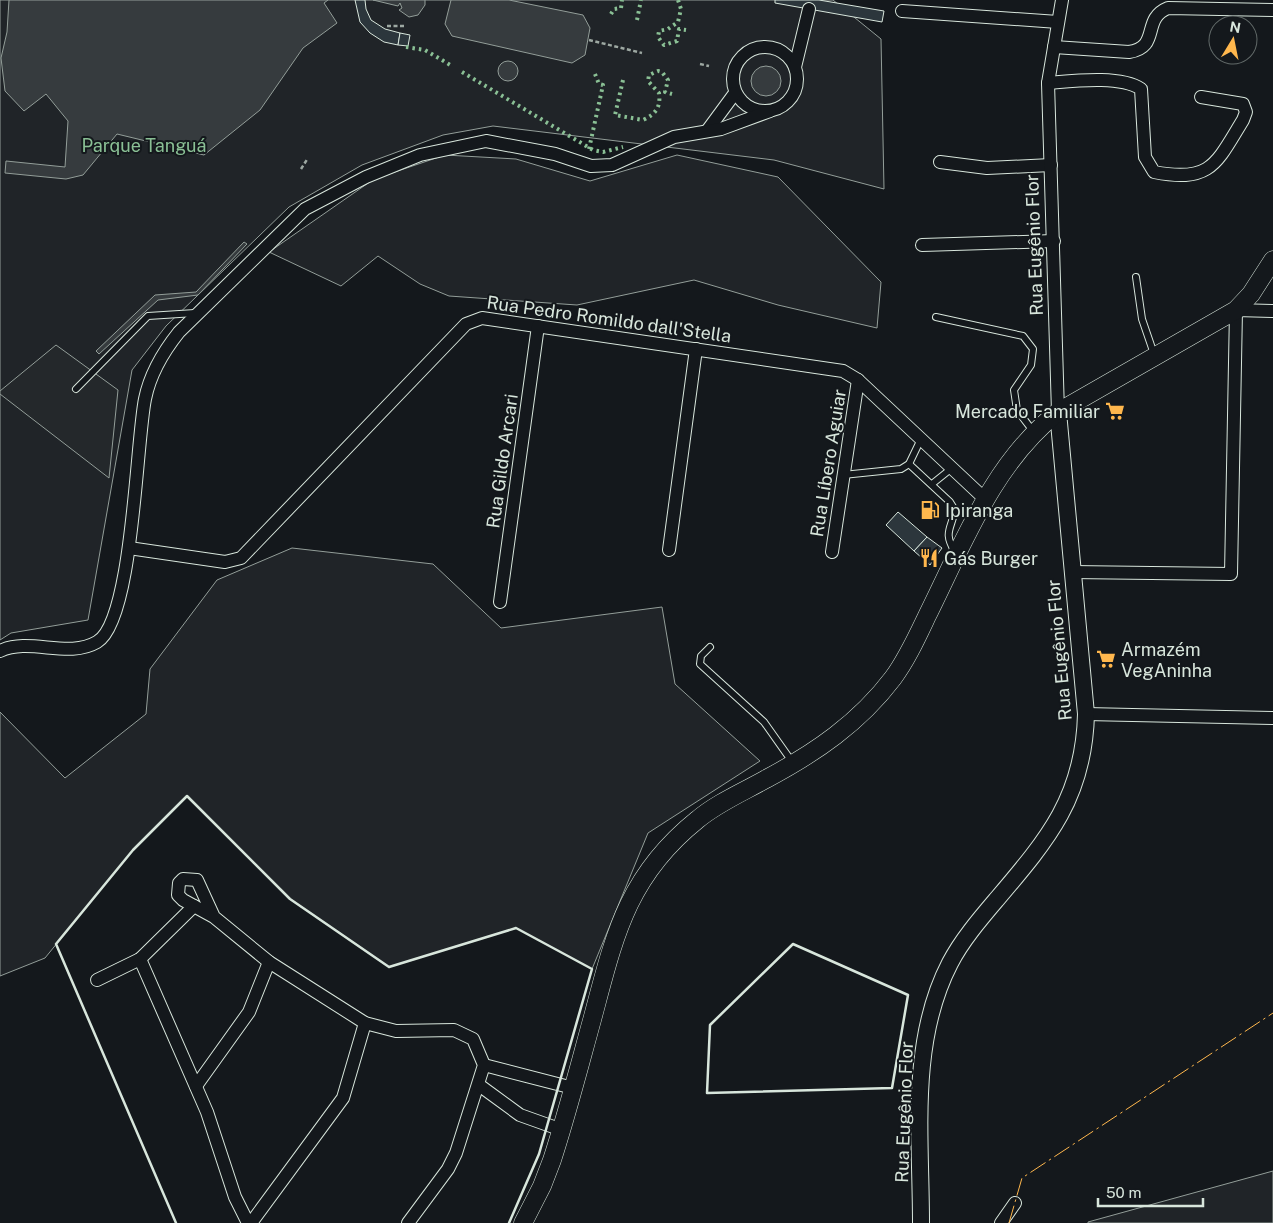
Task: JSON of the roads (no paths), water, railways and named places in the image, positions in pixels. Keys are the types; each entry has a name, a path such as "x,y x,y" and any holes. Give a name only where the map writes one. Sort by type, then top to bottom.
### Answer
{"main road":[{"path":"523,1223 542,1186 562,1130 616,935 625,910 657,859 698,819 794,764 850,725 894,677 914,643 986,500 1009,461 1034,432 1058,412 1156,358 1236,310 1252,294 1273,260"}],"street":[{"name":"Rua Eugênio Flor","path":"921,1223 922,1065 928,1021 939,989 950,962 965,939 1044,842 1059,820 1079,773 1083,752 1086,714 1058,412 1048,83 1062,0"},
{"path":"1054,47 1129,52 1140,50 1146,44 1159,12 1168,8 1273,10"},
{"path":"795,67 809,9"},
{"path":"902,11 1058,22"},
{"path":"0,651 14,646 88,646 106,635 115,614 129,548 145,398 162,353 179,332 304,209 366,177 420,155 486,141 556,154 591,166 612,165 674,137 721,129 781,107 793,95 798,78 795,67 788,57 779,50 768,47 756,48 746,53 737,61 733,72 732,84 735,93 749,107 758,111 770,111"},
{"path":"1048,83 1082,81 1132,83 1142,89 1145,157 1154,172 1175,176 1199,174 1212,166 1243,120 1246,112 1242,104 1201,97"},
{"path":"707,131 735,93"},
{"path":"940,162 986,168 1051,164"},
{"path":"922,245 1054,241"},
{"path":"1072,572 1231,574 1236,310 1273,311"},
{"name":"Rua Pedro Romildo dall'Stella","path":"129,548 217,561 234,561 241,558 466,324 482,318 836,368 858,380 986,500"},
{"name":"Rua Gildo Arcari","path":"500,602 538,326"},
{"path":"669,550 696,349"},
{"name":"Rua Líbero Aguiar","path":"832,552 858,380"},
{"path":"1086,714 1273,718"},
{"path":"214,917 200,883 190,878 184,879 178,884 178,895 214,917 269,962 366,1023 396,1031 442,1029 459,1032 473,1039 484,1065 456,1153 448,1169 408,1223"},
{"path":"97,980 140,959 194,906"},
{"path":"140,959 215,1131 235,1197 250,1223 343,1098 366,1023"},
{"path":"196,1086 249,1012 269,962"},
{"path":"484,1065 574,1088"},
{"path":"478,1086 520,1115 562,1130"},
{"path":"1001,1223 1015,1203"}],"lane":[{"path":"1136,277 1142,319 1156,358"},
{"path":"76,389 148,316 199,313"},
{"path":"936,317 1022,336 1033,349 1031,364 1014,390 1017,410 1034,432"},
{"path":"844,475 902,470 909,464 921,439"},
{"path":"909,464 932,484 950,502 955,510 948,528 948,540 958,556"},
{"path":"932,484 952,468"},
{"path":"710,647 701,656 700,664 764,722 794,764"}],"place":[{"name":"Mercado Familiar","path":"1115,411"},
{"name":"Ipiranga","path":"930,510"},
{"name":"Gás Burger","path":"929,558"},
{"name":"Armazém VegAninha","path":"1106,659"}],"park label":[{"name":"Parque Tanguá","path":"144,145"}]}
